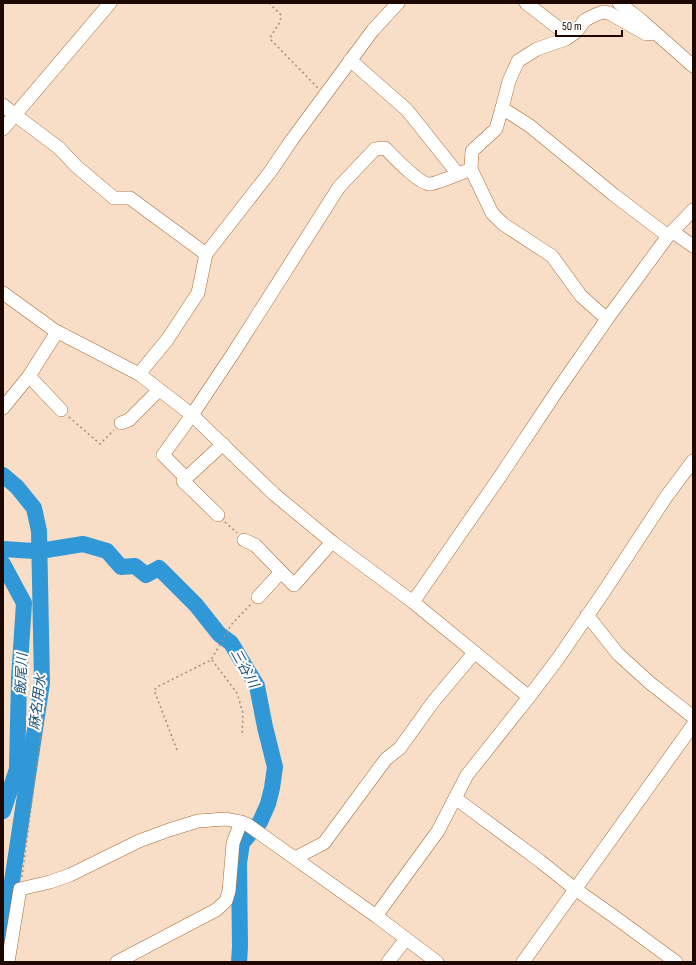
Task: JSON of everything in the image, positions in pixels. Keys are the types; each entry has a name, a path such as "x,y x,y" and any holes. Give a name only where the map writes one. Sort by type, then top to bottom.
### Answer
{"street":[{"path":"3,129 110,3"},
{"path":"139,374 167,340 198,293 206,254 270,172 291,140 350,60 373,30 398,3"},
{"path":"526,3 569,36"},
{"path":"619,3 693,66"},
{"path":"607,319 582,296 552,256 503,224 492,213 471,169 472,151 496,129 509,81 518,61 537,49 566,39 576,32 585,20 603,12 609,13 646,34 655,33"},
{"path":"350,60 407,110 458,174"},
{"path":"3,104 15,115 59,148 76,166 114,198 130,198 206,254"},
{"path":"502,108 530,126 614,195 670,234 693,246"},
{"path":"186,478 163,455 234,352 339,187 375,149 385,148 417,178 429,184 439,182 471,169"},
{"path":"413,602 499,478 556,391 607,319 670,234 693,210"},
{"path":"3,293 57,332 139,374 192,415 274,494 332,542 413,602 529,697"},
{"path":"3,408 29,376 57,332"},
{"path":"29,376 61,410"},
{"path":"121,423 128,420 159,390"},
{"path":"218,515 183,481 222,444"},
{"path":"376,916 438,831 467,775 557,660 666,497 693,461"},
{"path":"244,540 255,545 294,586 332,542"},
{"path":"258,597 281,572"},
{"path":"587,615 618,654 650,683 693,717"},
{"path":"296,858 324,843 386,759 400,748 433,702 474,653"},
{"path":"523,962 693,725"},
{"path":"455,798 540,861 574,889 676,962"},
{"path":"8,962 20,889 50,882 70,875 138,841 169,830 198,821 226,819 245,823 260,833 376,916 437,962"},
{"path":"117,962 216,910 226,901 229,891 233,843 245,823"},
{"path":"388,962 406,939"}],"path":[{"path":"269,3 281,15 280,22 270,39 324,95"},
{"path":"61,410 100,444 121,423"},
{"path":"218,515 244,540"},
{"path":"177,750 154,690 159,686 211,660 231,625 258,597"},
{"path":"211,660 237,694 243,713 242,736"},
{"path":"20,889 46,693 45,686"}],"waterway":[{"name":"麻名用水","path":"3,475 17,487 34,508 39,531 42,683 3,941"},
{"name":"三谷川","path":"46,550 83,544 107,551 121,567 135,566 146,575 159,568 196,605 219,634 231,643 257,686 275,767 268,804 260,822 242,843 239,863 239,962"},
{"name":"三谷川","path":"3,549 34,551"},
{"name":"飯尾川","path":"3,564 24,603 19,679 17,769 3,811"}]}
